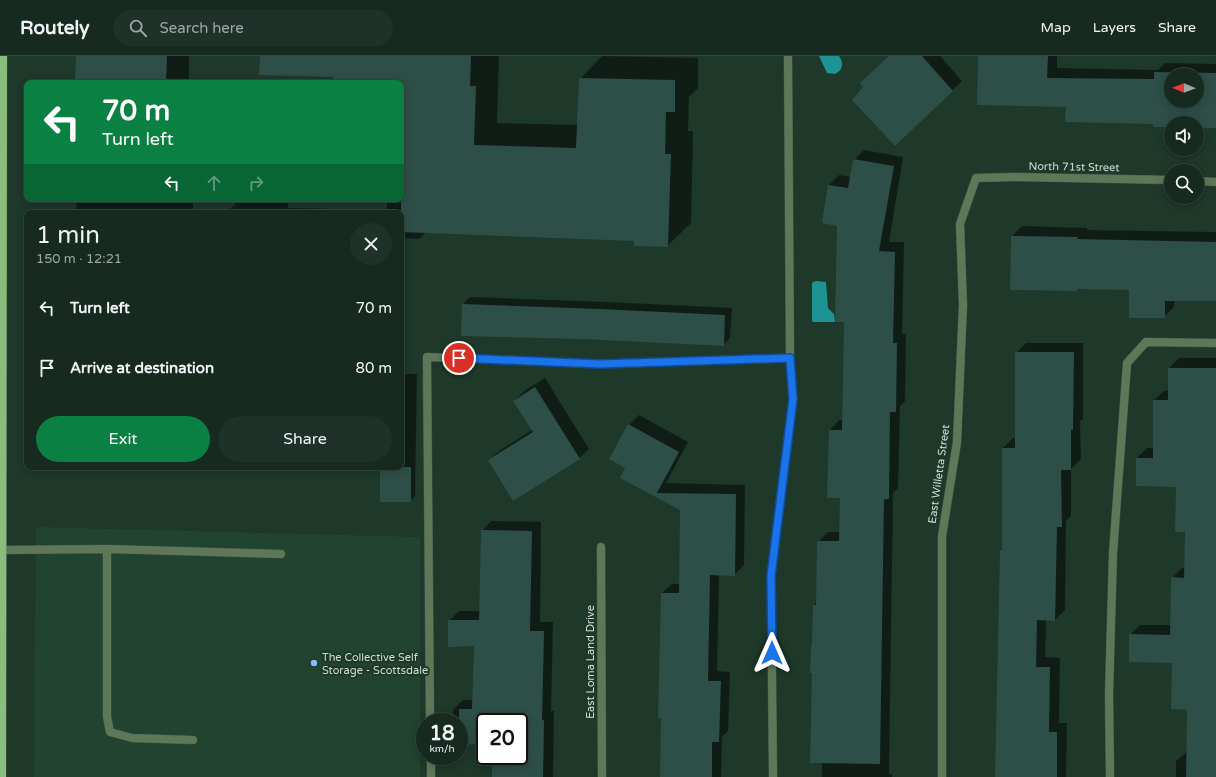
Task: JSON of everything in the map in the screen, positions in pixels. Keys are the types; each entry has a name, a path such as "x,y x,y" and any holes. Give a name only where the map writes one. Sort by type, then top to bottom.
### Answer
{"main road":[{"path":"1,777 2,56"}],"street":[{"path":"772,777 771,576 793,399 790,358 788,56"},
{"name":"North 71st Street","path":"976,178 1013,177 1164,180"},
{"name":"East Willetta Street","path":"942,777 942,536 957,442 963,306 960,224 976,178"},
{"path":"1204,181 1216,182"},
{"path":"1110,777 1109,694 1113,553 1127,363 1146,342 1216,343"},
{"path":"430,713 427,357 600,364 790,358"},
{"name":"East Loma Land Drive","path":"601,546 602,777"},
{"path":"2,550 107,549 281,554"},
{"path":"107,549 107,717 110,732 132,738 193,740"},
{"path":"431,765 431,777"}],"shaded area":[{"path":"36,527 420,537 420,713 416,713 416,765 420,765 420,777 34,777"}],"water":[{"path":"819,56 839,56 842,64 840,70 835,74 827,73"},
{"path":"813,282 826,282 828,308 834,314 835,322 812,321 812,284"}],"building":[{"path":"76,56 167,56 166,80 75,80"},
{"path":"260,56 471,56 470,86 476,86 474,145 576,148 579,78 675,80 675,112 666,112 665,154 671,154 668,247 634,246 634,241 404,232 404,210 401,210 401,202 404,202 404,80 333,80 333,77 259,75"},
{"path":"889,56 922,56 953,91 895,146 852,100 863,87 860,83"},
{"path":"978,56 1048,56 1047,78 1154,79 1154,72 1164,72 1164,108 1204,108 1204,73 1216,73 1216,128 1204,128 1204,116 1164,116 1164,127 1153,127 1153,124 1065,122 1066,107 977,105"},
{"path":"853,159 894,166 879,251 895,252 893,343 897,343 896,412 890,412 889,499 884,499 880,764 810,763 812,673 810,673 813,605 816,605 817,541 839,541 840,498 827,498 829,430 842,430 844,322 835,322 837,226 822,223 828,185 848,188"},
{"path":"1011,236 1216,242 1216,301 1165,301 1165,318 1129,318 1129,290 1010,290"},
{"path":"462,304 725,315 724,346 583,339 461,336"},
{"path":"1015,352 1074,352 1071,470 1061,470 1062,527 1057,527 1055,621 1037,620 1036,667 1050,667 1049,732 1057,732 1057,777 995,777 1000,550 1002,550 1002,448 1015,448"},
{"path":"1168,368 1216,368 1216,777 1186,777 1187,710 1171,709 1172,663 1129,662 1129,634 1170,635 1171,577 1184,578 1185,532 1175,532 1176,487 1136,486 1136,458 1153,458 1153,400 1168,400"},
{"path":"535,387 580,459 513,501 488,460 533,432 513,401"},
{"path":"628,424 679,452 657,493 736,494 735,576 710,575 708,681 721,681 719,742 712,742 712,777 660,777 661,718 658,718 661,593 679,593 680,510 620,478 625,468 609,459"},
{"path":"404,467 411,467 411,502 380,502 380,470 404,470"},
{"path":"481,530 532,531 530,631 544,631 542,720 544,720 543,777 492,777 492,765 528,765 528,713 476,713 476,744 468,745 468,713 459,713 459,709 472,709 474,646 448,647 448,620 479,620"}],"place":[{"name":"The Collective Self Storage - Scottsdale","path":"314,663"}],"route":[{"path":"459,358 600,364 790,358 793,399 771,576 772,653"}]}
